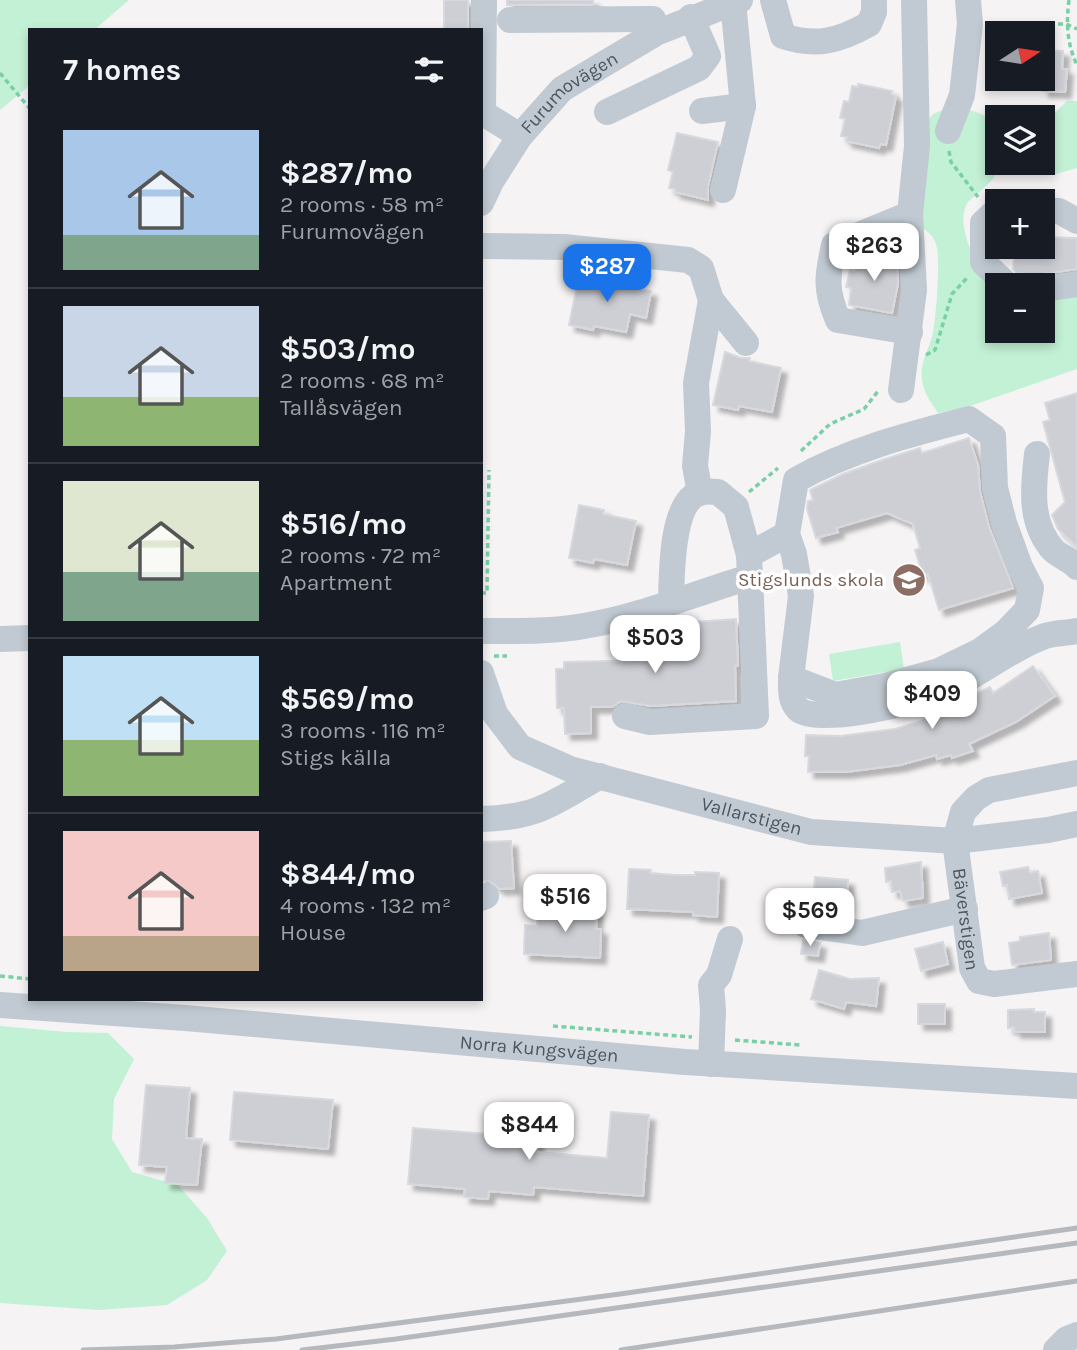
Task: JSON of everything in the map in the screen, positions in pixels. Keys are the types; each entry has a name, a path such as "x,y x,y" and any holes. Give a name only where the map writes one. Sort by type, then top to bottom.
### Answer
{"street":[{"path":"483,56 484,0"},
{"path":"774,0 783,36 803,43 837,39 869,24 874,12 874,0"},
{"path":"903,378 914,290 910,214 917,146 914,0"},
{"name":"Furumovägen","path":"483,199 520,136 562,89 654,17 691,17 736,1 743,106 723,190"},
{"path":"948,131 962,95 969,12"},
{"path":"510,20 654,17"},
{"name":"Furumovägen","path":"607,112 699,68 708,56 691,17"},
{"path":"702,111 743,106"},
{"path":"483,114 520,136"},
{"path":"1055,211 1077,221"},
{"path":"910,214 834,245 827,278 830,301 838,320 910,332"},
{"path":"483,246 564,247 688,260 701,268 711,300 747,343"},
{"path":"985,249 983,262 994,273"},
{"path":"1055,287 1077,284"},
{"path":"699,492 695,466 698,431 696,383 711,300"},
{"path":"791,678 835,695 885,686 939,671 980,651 1006,632 1027,610 1031,588 1004,523 995,488 993,436 969,419 864,450 819,467 796,480 787,534 794,554 801,596 791,678 795,707 803,713 835,716 890,706 944,691 1015,650 1047,635 1077,631"},
{"path":"1037,454 1034,482 1036,520 1055,551 1077,567"},
{"path":"625,716 650,722 755,716 749,566 736,506 718,492 699,492 687,503 676,530 671,602"},
{"path":"483,631 584,626 643,611 671,602 749,566 787,534"},
{"path":"0,639 28,638"},
{"name":"Vallarstigen","path":"483,679 495,714 520,747 570,769 811,832 955,841 1077,824"},
{"path":"955,841 963,812 976,798 989,790 1077,774"},
{"path":"483,819 510,819 533,814 600,776"},
{"name":"Bäverstigen","path":"955,841 972,968 979,981 994,984 1077,975"},
{"path":"806,925 862,933 965,909"},
{"path":"711,1064 711,985 719,975 730,939"},
{"name":"Norra Kungsvägen","path":"0,1005 185,1018 711,1064 1077,1086"},
{"path":"1056,1350 1067,1339 1077,1335"}],"path":[{"path":"1069,0 1066,24 1071,53 1077,65"},
{"path":"969,12 1066,24 1077,29"},
{"path":"0,73 28,107"},
{"path":"948,131 951,162 985,208"},
{"path":"800,451 830,424 864,410 890,376 903,378 935,350 952,294 971,274"},
{"path":"736,506 778,467"},
{"path":"483,593 487,593 489,470"},
{"path":"0,976 28,979"}],"green space":[{"path":"0,0 129,0 96,28 28,28 28,87 0,110"},
{"path":"1067,101 1077,101 1077,168 1056,174 1055,174 1055,112"},
{"path":"950,107 976,112 985,117 985,175 995,175 970,200 964,215 964,224 975,259 985,274 985,343 1055,343 1055,293 1077,291 1077,369 967,407 938,413 925,392 922,378 935,318 937,251 933,238 918,225 923,126 933,114"},
{"path":"900,642 904,669 833,681 829,654"},
{"path":"0,1026 108,1033 134,1059 114,1099 112,1139 132,1172 178,1185 207,1218 227,1251 207,1280 167,1305 99,1310 0,1303"}],"building":[{"path":"444,0 468,0 468,28 444,28"},
{"path":"507,0 593,0 593,4 507,5"},
{"path":"1055,51 1063,51 1062,69 1067,69 1065,92 1043,91 1055,91"},
{"path":"858,84 892,91 891,94 896,96 886,145 880,144 879,148 846,141 847,137 841,136 845,119 840,118 844,101 849,102 852,86 858,87"},
{"path":"677,133 718,142 708,186 708,200 669,188 673,172 668,170"},
{"path":"1055,237 1077,238 1077,269 1050,273 1017,273 1013,269 1014,259 1055,259"},
{"path":"864,252 897,259 898,283 892,313 849,305 851,288 846,287 850,270 854,271 858,255 863,256"},
{"path":"580,271 604,277 603,281 651,291 646,318 630,314 626,332 569,325"},
{"path":"725,352 781,368 772,412 713,405"},
{"path":"1077,393 1077,547 1058,529 1052,515 1065,502 1043,422 1050,420 1045,403"},
{"path":"969,438 978,465 980,492 989,527 1013,588 939,610 928,574 923,576 915,550 920,548 913,524 887,513 836,528 838,532 816,538 807,509 808,501 813,500 810,490 843,474 885,459 920,448 922,453"},
{"path":"579,505 604,510 603,514 636,521 627,565 569,558"},
{"path":"736,619 736,701 651,706 621,701 612,707 591,707 591,733 565,734 564,708 557,708 556,669 564,669 564,662 660,660 659,630 678,629 678,623"},
{"path":"1033,666 1055,696 1016,722 969,744 973,751 952,758 951,755 937,759 936,755 900,765 845,772 808,772 809,756 805,756 806,735 840,736 895,729 961,709 957,703 990,687 993,693"},
{"path":"511,841 514,888 500,889 489,881 483,881 483,842"},
{"path":"921,862 923,898 903,901 900,891 892,892 891,881 886,882 885,868"},
{"path":"1028,867 1030,873 1038,871 1042,893 1009,899 1007,885 1003,886 1000,872"},
{"path":"629,869 675,875 719,873 717,917 693,915 693,912 627,909"},
{"path":"815,877 848,880 846,906 813,903"},
{"path":"569,906 597,908 596,929 601,929 600,958 524,954 525,925 537,926 538,911 569,913"},
{"path":"1049,933 1051,960 1012,965 1009,943 1020,941 1020,937"},
{"path":"803,940 820,943 818,956 801,954"},
{"path":"943,942 948,964 921,971 915,949"},
{"path":"819,970 850,979 879,978 876,1006 846,1002 844,1009 811,999"},
{"path":"918,1004 945,1004 945,1024 918,1024"},
{"path":"1034,1009 1034,1012 1045,1012 1045,1032 1015,1032 1014,1027 1008,1028 1008,1010"},
{"path":"146,1085 190,1088 186,1138 202,1139 197,1185 165,1183 167,1167 139,1165"},
{"path":"234,1092 333,1100 328,1149 230,1140"},
{"path":"611,1112 649,1115 643,1196 534,1187 533,1195 489,1191 488,1199 464,1197 465,1189 408,1184 413,1128 538,1138 537,1152 607,1158"}],"railway":[{"path":"83,1350 174,1347 276,1339 620,1294 1077,1228"},
{"path":"302,1350 1077,1243"},
{"path":"621,1350 1077,1281"}],"place":[{"name":"Stigslunds skola","path":"909,580"}]}
